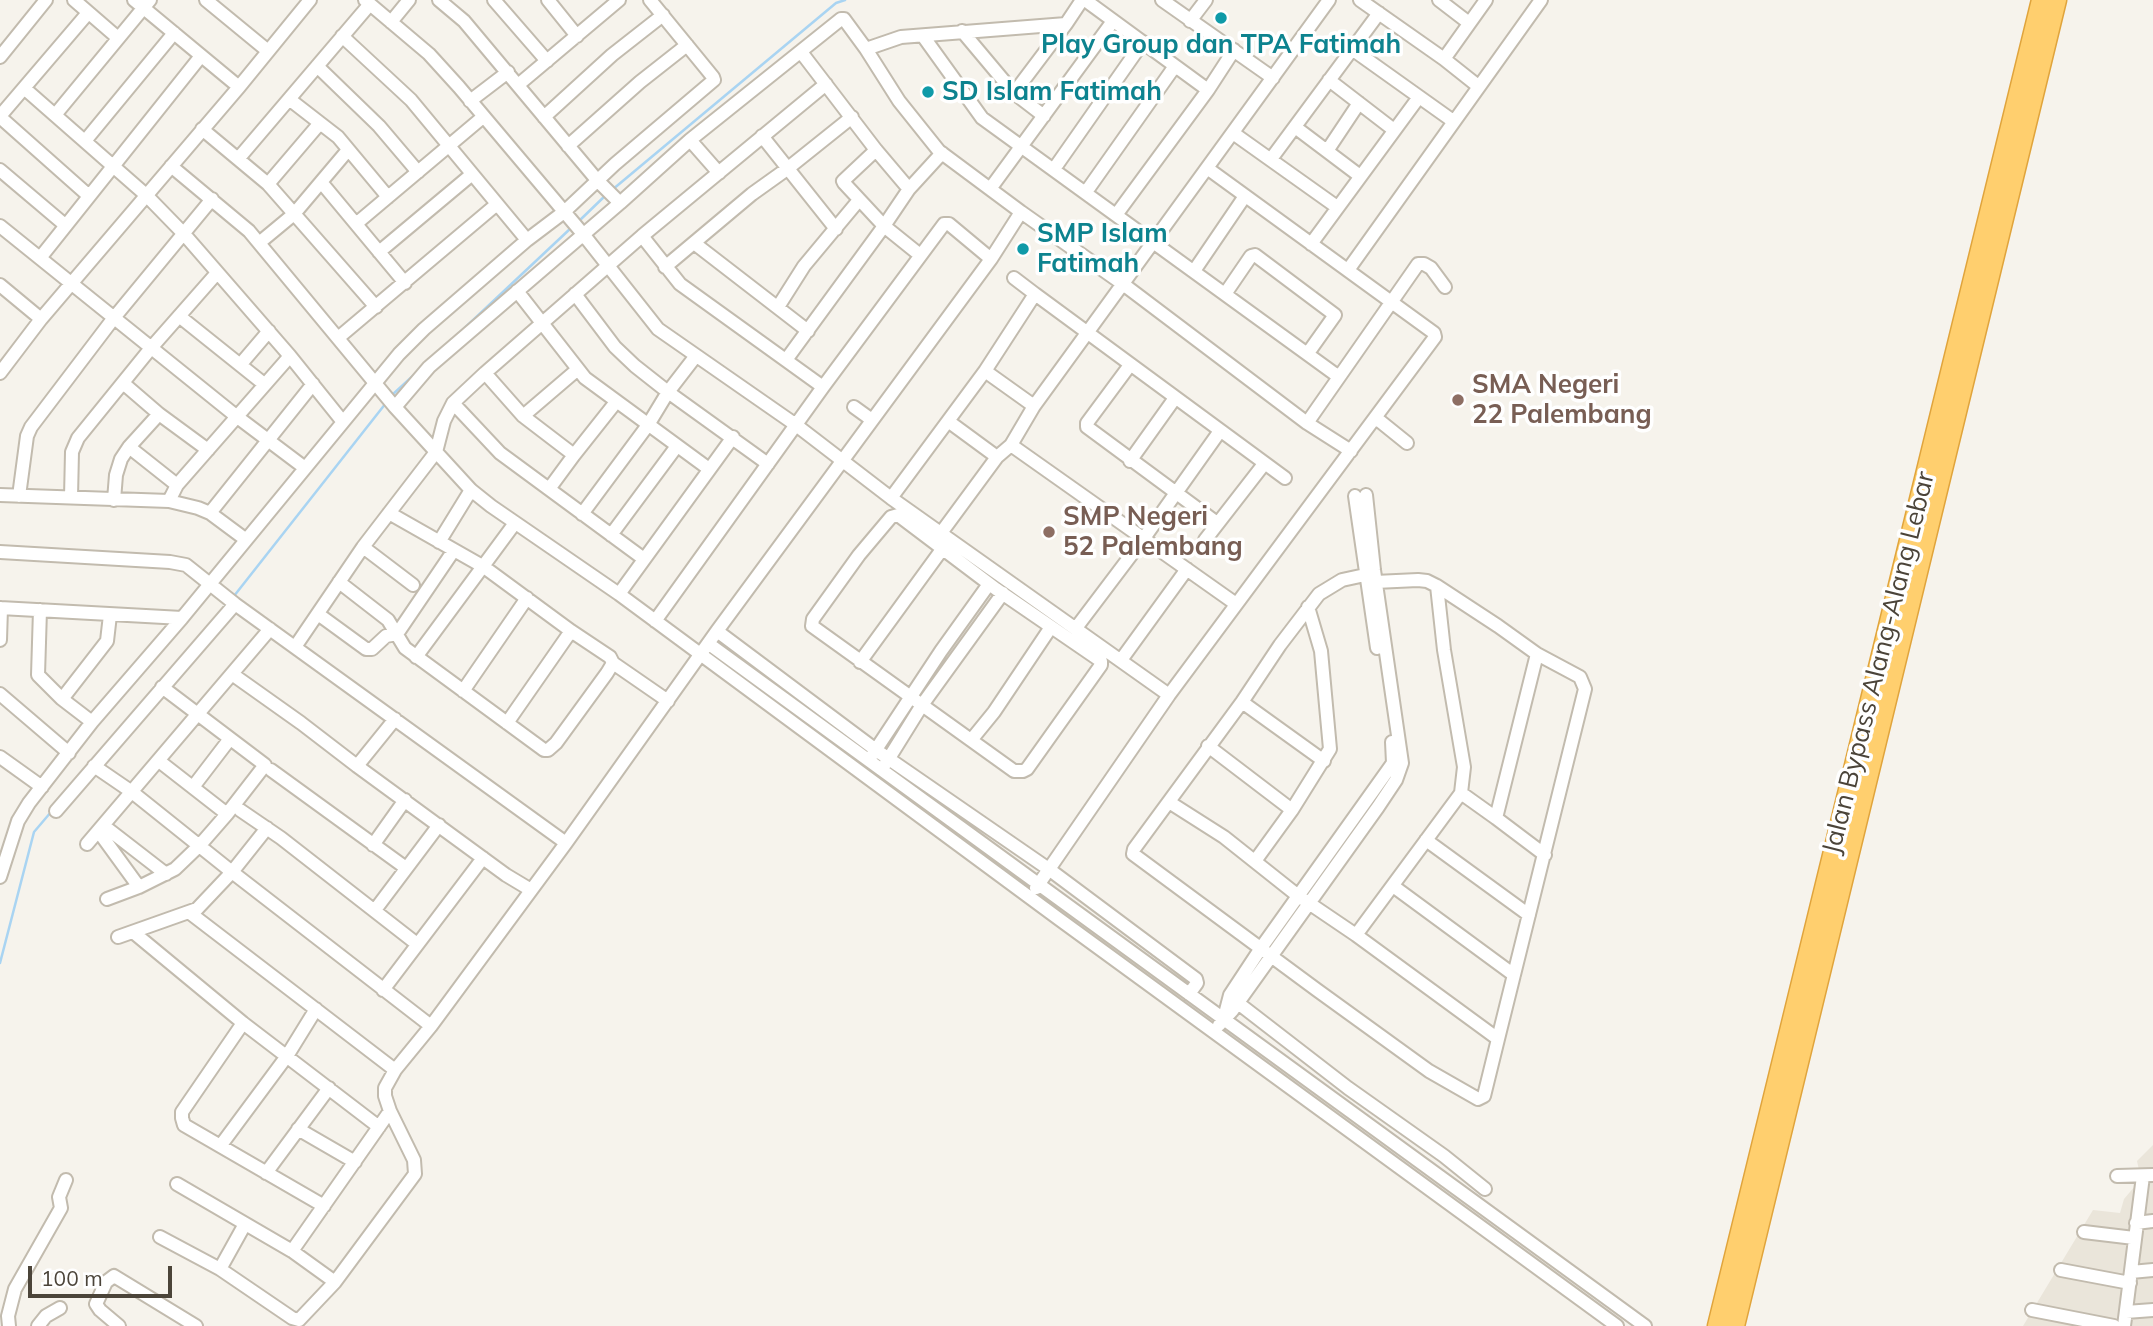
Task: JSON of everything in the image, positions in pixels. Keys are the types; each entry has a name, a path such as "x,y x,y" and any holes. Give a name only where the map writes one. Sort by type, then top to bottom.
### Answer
{"highway":[{"name":"Jalan Bypass Alang-Alang Lebar","path":"1735,1326 1870,731 2041,0"},
{"name":"Jalan Bypass Alang-Alang Lebar","path":"1717,1326 2057,0"}],"street":[{"path":"0,57 46,0"},
{"path":"74,0 118,38"},
{"path":"206,0 268,51"},
{"path":"0,373 71,282 310,0"},
{"path":"391,22 409,0"},
{"path":"439,0 464,21 617,201"},
{"path":"494,0 547,61"},
{"path":"548,0 577,36"},
{"path":"0,877 18,821 92,722 211,586 245,539 424,329 527,240 566,214 714,80 650,0"},
{"path":"1014,93 1084,0 1208,90"},
{"path":"1162,0 1273,78"},
{"path":"1190,21 1206,0"},
{"path":"941,533 997,457 1011,445 1034,406 1329,0"},
{"path":"1360,0 1444,58 1478,86"},
{"path":"1439,0 1469,23"},
{"path":"1444,58 1486,0"},
{"path":"1348,270 1541,0"},
{"path":"55,115 118,38 142,2 174,33 239,87"},
{"path":"238,159 368,2 429,54 581,232 658,329 796,425 891,498 1169,695"},
{"path":"519,85 577,36 610,3"},
{"path":"88,13 0,117 89,196"},
{"path":"1270,159 1378,13"},
{"path":"544,117 612,55 663,15"},
{"path":"395,407 429,367 581,232 841,19 847,21 899,101 942,153 1123,284 1307,423 1351,451"},
{"path":"990,189 1113,21"},
{"path":"866,49 901,37 1066,23"},
{"path":"962,31 1014,93 1044,116"},
{"path":"85,141 174,33"},
{"path":"342,36 411,100 527,240"},
{"path":"923,36 982,118 1339,377"},
{"path":"1054,169 1143,42"},
{"path":"568,146 640,82 687,45"},
{"path":"1352,49 1453,121"},
{"path":"1116,215 1208,90 1234,50"},
{"path":"801,52 909,189"},
{"path":"40,258 201,55"},
{"path":"317,66 379,126 418,172"},
{"path":"1086,192 1175,66"},
{"path":"470,101 508,72"},
{"path":"1329,80 1394,130"},
{"path":"295,647 363,547 436,452 444,421 453,403 642,236 826,84"},
{"path":"24,88 146,195 184,234 269,331 343,422"},
{"path":"1311,244 1419,97"},
{"path":"289,99 338,137 388,197"},
{"path":"1327,151 1359,103"},
{"path":"357,223 483,117"},
{"path":"664,267 752,194 852,117"},
{"path":"268,184 320,123"},
{"path":"1294,127 1360,176"},
{"path":"202,129 268,184 376,307"},
{"path":"1233,133 1337,207"},
{"path":"762,136 836,229"},
{"path":"690,140 719,173"},
{"path":"259,243 294,214 348,150"},
{"path":"876,150 843,181 884,226 920,255"},
{"path":"786,360 909,189 942,153"},
{"path":"171,166 248,231 395,407 471,490 618,594 1617,1326"},
{"path":"1030,896 1169,695 1435,337 1434,333 1207,168"},
{"path":"0,170 65,225"},
{"path":"379,252 471,175"},
{"path":"321,182 405,283"},
{"path":"1194,271 1245,195"},
{"path":"19,496 28,431 113,319 212,199"},
{"path":"778,307 804,266 859,200"},
{"path":"338,338 496,204"},
{"path":"160,1237 220,1269 296,1321 303,1317 335,1282 415,1174 414,1160 385,1096 385,1088 396,1070 566,843 700,655 991,259 1020,212"},
{"path":"655,621 823,387 946,223 991,259"},
{"path":"0,226 113,319 305,468"},
{"path":"642,236 680,284 823,387"},
{"path":"694,243 808,331"},
{"path":"1225,294 1251,256 1255,255 1335,315 1308,354"},
{"path":"1307,423 1419,264 1431,268 1445,287"},
{"path":"72,497 71,462 74,445 151,348 217,273"},
{"path":"1014,278 1285,478"},
{"path":"2,291 41,319"},
{"path":"517,291 584,378 709,469"},
{"path":"575,294 615,347 635,366 768,464"},
{"path":"891,498 985,371 1035,294"},
{"path":"179,316 264,384"},
{"path":"240,365 269,331"},
{"path":"169,501 177,485 290,356"},
{"path":"582,514 695,357"},
{"path":"1130,365 1087,423 1087,427 1217,523"},
{"path":"523,416 578,369"},
{"path":"985,371 1034,406"},
{"path":"485,373 523,416 574,454"},
{"path":"123,383 208,450"},
{"path":"210,513 313,384"},
{"path":"1130,461 1175,398"},
{"path":"549,489 617,402"},
{"path":"453,403 500,453 644,559"},
{"path":"854,407 872,420"},
{"path":"114,500 118,467 129,447 159,414"},
{"path":"1376,418 1407,443"},
{"path":"948,421 997,457"},
{"path":"1076,628 1220,431"},
{"path":"618,594 733,437"},
{"path":"1011,445 1236,604"},
{"path":"611,535 677,446"},
{"path":"129,447 177,485"},
{"path":"1205,540 1264,464"},
{"path":"439,542 471,490"},
{"path":"0,495 169,501 210,513 245,539"},
{"path":"1223,1020 1230,995 1266,952 1402,763 1370,578 1360,495"},
{"path":"389,513 484,567 668,701"},
{"path":"901,516 943,548 1098,658 1101,665 1027,769 1021,772 1014,771 812,626 811,623 859,555 891,517 901,516"},
{"path":"416,657 515,523"},
{"path":"363,547 413,585"},
{"path":"860,662 943,548"},
{"path":"318,614 366,649 374,647 386,636 397,634 454,550"},
{"path":"0,552 179,563 192,569 211,586 566,843"},
{"path":"1121,660 1187,569"},
{"path":"1352,577 1418,580 1437,586 1537,654 1580,677 1586,689 1484,1096 1478,1099 1429,1070 1133,854 1319,593 1352,577"},
{"path":"339,582 388,620 401,644 416,657 537,746 548,750 556,743 613,663"},
{"path":"861,774 910,696 989,583"},
{"path":"1356,935 1461,793 1464,767 1444,649 1437,586"},
{"path":"873,782 922,705 1003,593"},
{"path":"463,691 527,598"},
{"path":"56,811 233,602"},
{"path":"1255,861 1331,750 1321,651 1308,607"},
{"path":"0,640 1,608 181,618"},
{"path":"40,610 38,675 62,699 92,722"},
{"path":"62,699 107,641 110,615"},
{"path":"972,739 994,712 1051,627"},
{"path":"88,844 270,629"},
{"path":"507,723 571,631"},
{"path":"717,632 873,755 881,769 1645,1326"},
{"path":"709,644 873,755 889,758 1050,870 1195,979 1197,982 1189,994"},
{"path":"1496,818 1537,654"},
{"path":"232,674 483,858 531,890"},
{"path":"107,900 175,869 234,812 265,765 162,687"},
{"path":"0,694 69,753"},
{"path":"1242,702 1324,761"},
{"path":"356,766 395,719"},
{"path":"193,787 229,740"},
{"path":"1208,747 1292,810"},
{"path":"1,761 42,787"},
{"path":"159,761 193,787 267,828 417,944"},
{"path":"94,766 132,792 431,1026"},
{"path":"271,770 405,868"},
{"path":"1461,793 1545,855"},
{"path":"373,845 405,800"},
{"path":"1169,802 1224,837 1303,899 1498,1039"},
{"path":"376,910 439,825"},
{"path":"118,937 190,913 201,906 267,828"},
{"path":"102,829 166,874"},
{"path":"102,829 139,887"},
{"path":"1426,839 1530,915"},
{"path":"383,990 483,858"},
{"path":"1393,886 1514,975"},
{"path":"190,913 396,1070"},
{"path":"133,932 243,1023 379,1127"},
{"path":"1215,1032 1238,1003 1266,952"},
{"path":"1238,1003 1485,1189"},
{"path":"221,1145 287,1056 316,1009"},
{"path":"243,1023 182,1112 184,1125 324,1206"},
{"path":"266,1173 329,1088"},
{"path":"1325,1113 1348,1088"},
{"path":"292,1251 390,1111"},
{"path":"298,1129 355,1161"},
{"path":"1423,1165 1434,1149"},
{"path":"2117,1176 2148,1175 2136,1223 2124,1326"},
{"path":"9,1326 8,1316 15,1289 61,1208 59,1196 66,1180"},
{"path":"177,1184 292,1251 335,1282"},
{"path":"2136,1223 2153,1222"},
{"path":"220,1269 246,1224"},
{"path":"2084,1232 2134,1238"},
{"path":"2061,1270 2130,1278 2153,1270"},
{"path":"114,1325 96,1304 106,1282 114,1276 196,1326"},
{"path":"38,1326 60,1308"},
{"path":"2032,1310 2115,1326"},
{"path":"2126,1312 2153,1310"}],"shaded area":[{"path":"2153,1145 2153,1326 2023,1326 2093,1210 2120,1213 2124,1199 2141,1179 2137,1161"}],"waterway":[{"path":"612,190 836,3 845,0"},
{"path":"579,221 607,194"},
{"path":"454,338 571,228"},
{"path":"392,395 415,374"},
{"path":"234,596 386,403"},
{"path":"218,614 227,604"},
{"path":"0,963 34,832 51,812"}],"place":[{"name":"Play Group dan TPA Fatimah","path":"1221,18"},
{"name":"SD Islam Fatimah","path":"928,92"},
{"name":"SMP Islam Fatimah","path":"1023,249"},
{"name":"SMA Negeri 22 Palembang","path":"1458,400"},
{"name":"SMP Negeri 52 Palembang","path":"1049,532"}]}
